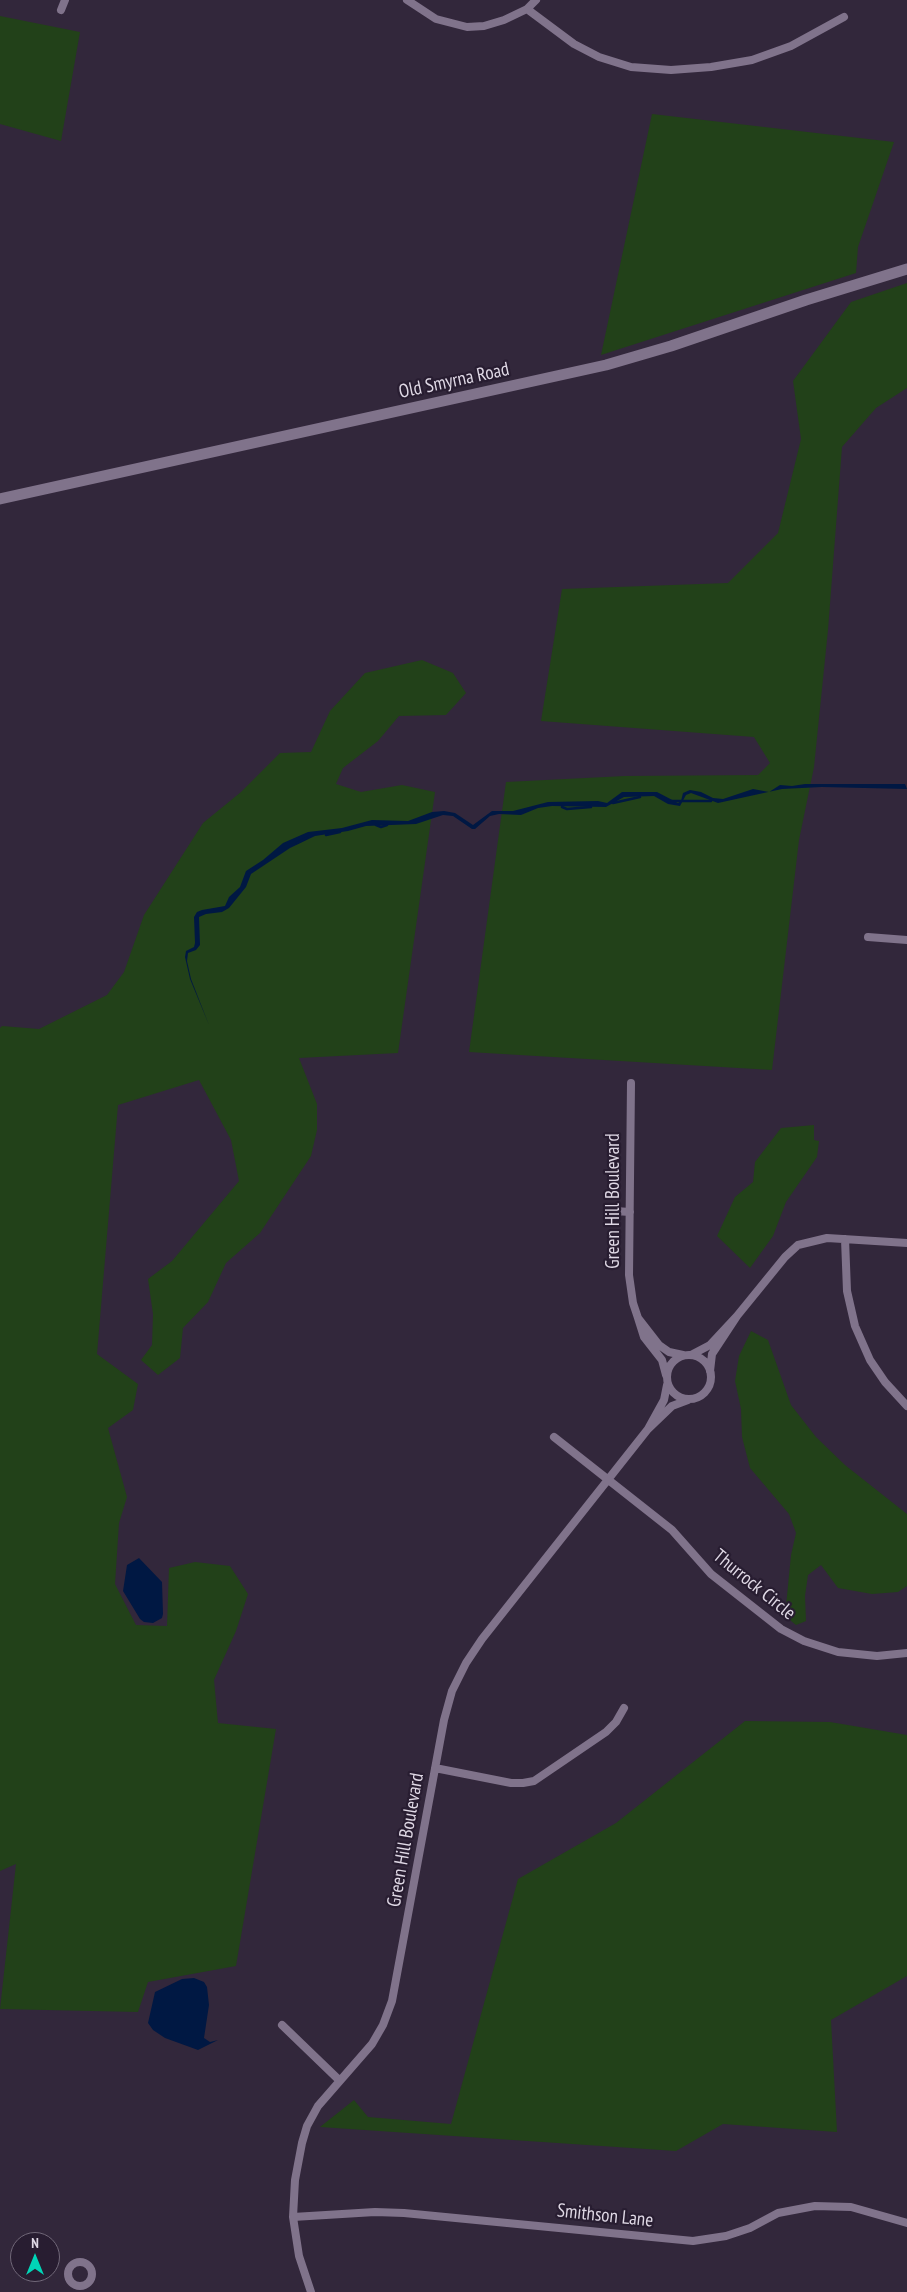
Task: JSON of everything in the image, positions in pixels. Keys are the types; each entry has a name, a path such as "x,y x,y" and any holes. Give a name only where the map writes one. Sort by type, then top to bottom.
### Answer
{"street":[{"path":"61,10 65,0"},
{"path":"407,0 436,19 467,27 494,24 527,9 536,0"},
{"path":"527,9 574,44 599,57 631,67 671,70 711,67 752,60 791,46 844,17"},
{"name":"Old Smyrna Road","path":"0,498 606,365 677,344 806,300 907,269"},
{"path":"868,937 907,940"},
{"name":"Green Hill Boulevard","path":"631,1083 629,1282 633,1303 644,1337 664,1364 667,1379 665,1397 648,1429"},
{"path":"615,1211 630,1212"},
{"path":"736,1316 712,1354 710,1383 706,1390 693,1399 685,1399 675,1395 669,1388 667,1379 672,1363 710,1345 794,1248 816,1239 907,1243"},
{"path":"845,1239 846,1284 855,1326 870,1360 885,1382 907,1406"},
{"name":"Green Hill Boulevard","path":"638,1318 660,1346 674,1354 687,1355"},
{"path":"687,1355 702,1360 710,1373"},
{"name":"Green Hill Boulevard","path":"311,2292 299,2256 293,2217 296,2172 303,2137 318,2106 372,2044 383,2025 392,2001 449,1700 466,1663 494,1622 648,1429 672,1406 693,1399"},
{"name":"Thurrock Circle","path":"554,1438 609,1479 677,1534 719,1582 781,1629 804,1641 838,1652 877,1656 907,1653"},
{"path":"435,1768 511,1783 528,1782 540,1777 606,1732 616,1722 624,1708"},
{"path":"282,2025 340,2080"},
{"name":"Smithson Lane","path":"293,2217 375,2212 404,2213 693,2241 726,2236 750,2228 778,2214 814,2206 851,2207 907,2223"}],"green space":[{"path":"0,16 80,32 61,141 0,124"},
{"path":"652,114 894,142 858,247 856,273 601,355"},
{"path":"907,283 907,388 876,408 842,447 828,630 814,767 799,840 772,1070 469,1052 506,782 625,776 758,775 770,763 754,737 541,721 562,589 728,583 778,533 801,439 793,381 851,302"},
{"path":"422,660 453,673 466,693 446,715 399,716 378,741 343,768 336,784 361,792 402,785 435,792 398,1053 299,1058 317,1104 317,1130 311,1156 260,1233 226,1263 208,1302 183,1328 180,1358 158,1375 141,1360 152,1345 153,1314 148,1279 172,1261 239,1181 231,1140 199,1080 118,1105 97,1354 138,1384 133,1410 108,1428 127,1497 119,1523 115,1584 136,1625 167,1626 169,1568 195,1562 230,1566 248,1594 236,1631 214,1680 218,1723 276,1729 236,1966 148,1982 138,2012 0,2009 16,1864 0,1871 0,1028 2,1026 39,1029 107,995 124,972 144,915 203,823 241,792 280,753 311,752 330,711 365,673"},
{"path":"814,1125 814,1140 819,1141 817,1157 786,1202 773,1236 750,1268 717,1236 735,1197 753,1182 755,1162 781,1128"},
{"path":"751,1331 768,1340 791,1405 816,1437 845,1465 907,1514 907,1586 898,1592 872,1594 838,1588 821,1565 808,1575 805,1596 806,1621 796,1625 785,1616 791,1555 796,1533 789,1514 750,1468 742,1437 741,1409 735,1381 739,1356"},
{"path":"745,1721 830,1722 907,1735 907,1976 831,2020 837,2132 723,2124 676,2151 320,2127 354,2100 368,2117 451,2124 518,1879 616,1823"}],"water":[{"path":"805,784 905,784 907,789 822,787 782,789 769,792 780,785"},
{"path":"753,789 769,792 718,803 691,793 686,795 680,806 668,804 654,796 624,797 606,807 552,806 538,808 521,815 499,814 490,816 475,829 472,829 453,816 443,815 416,824 366,826 315,836 290,848 251,874 246,887 229,908 222,912 199,917 200,945 196,950 188,953 187,961 191,979 209,1025 190,979 185,957 186,951 194,947 194,917 197,912 225,906 229,897 240,887 246,871 283,843 308,832 342,828 372,820 408,821 432,812 444,811 455,813 473,825 492,811 513,811 548,802 598,801 607,803 622,792 657,792 678,803 681,801 683,793 690,790 701,792 713,798 723,799"},
{"path":"139,1558 162,1582 163,1614 162,1618 153,1623 144,1622 140,1619 123,1591 127,1565"},
{"path":"194,1978 204,1982 207,1987 209,2005 204,2038 210,2042 218,2040 198,2050 165,2038 153,2030 148,2023 155,1992 182,1979"}],"waterway":[{"path":"613,803 640,797"},
{"path":"669,801 711,801"},
{"path":"562,807 567,809 591,807"},
{"path":"376,825 381,827 387,825"},
{"path":"326,835 340,832"},
{"path":"297,843 307,838"}]}
